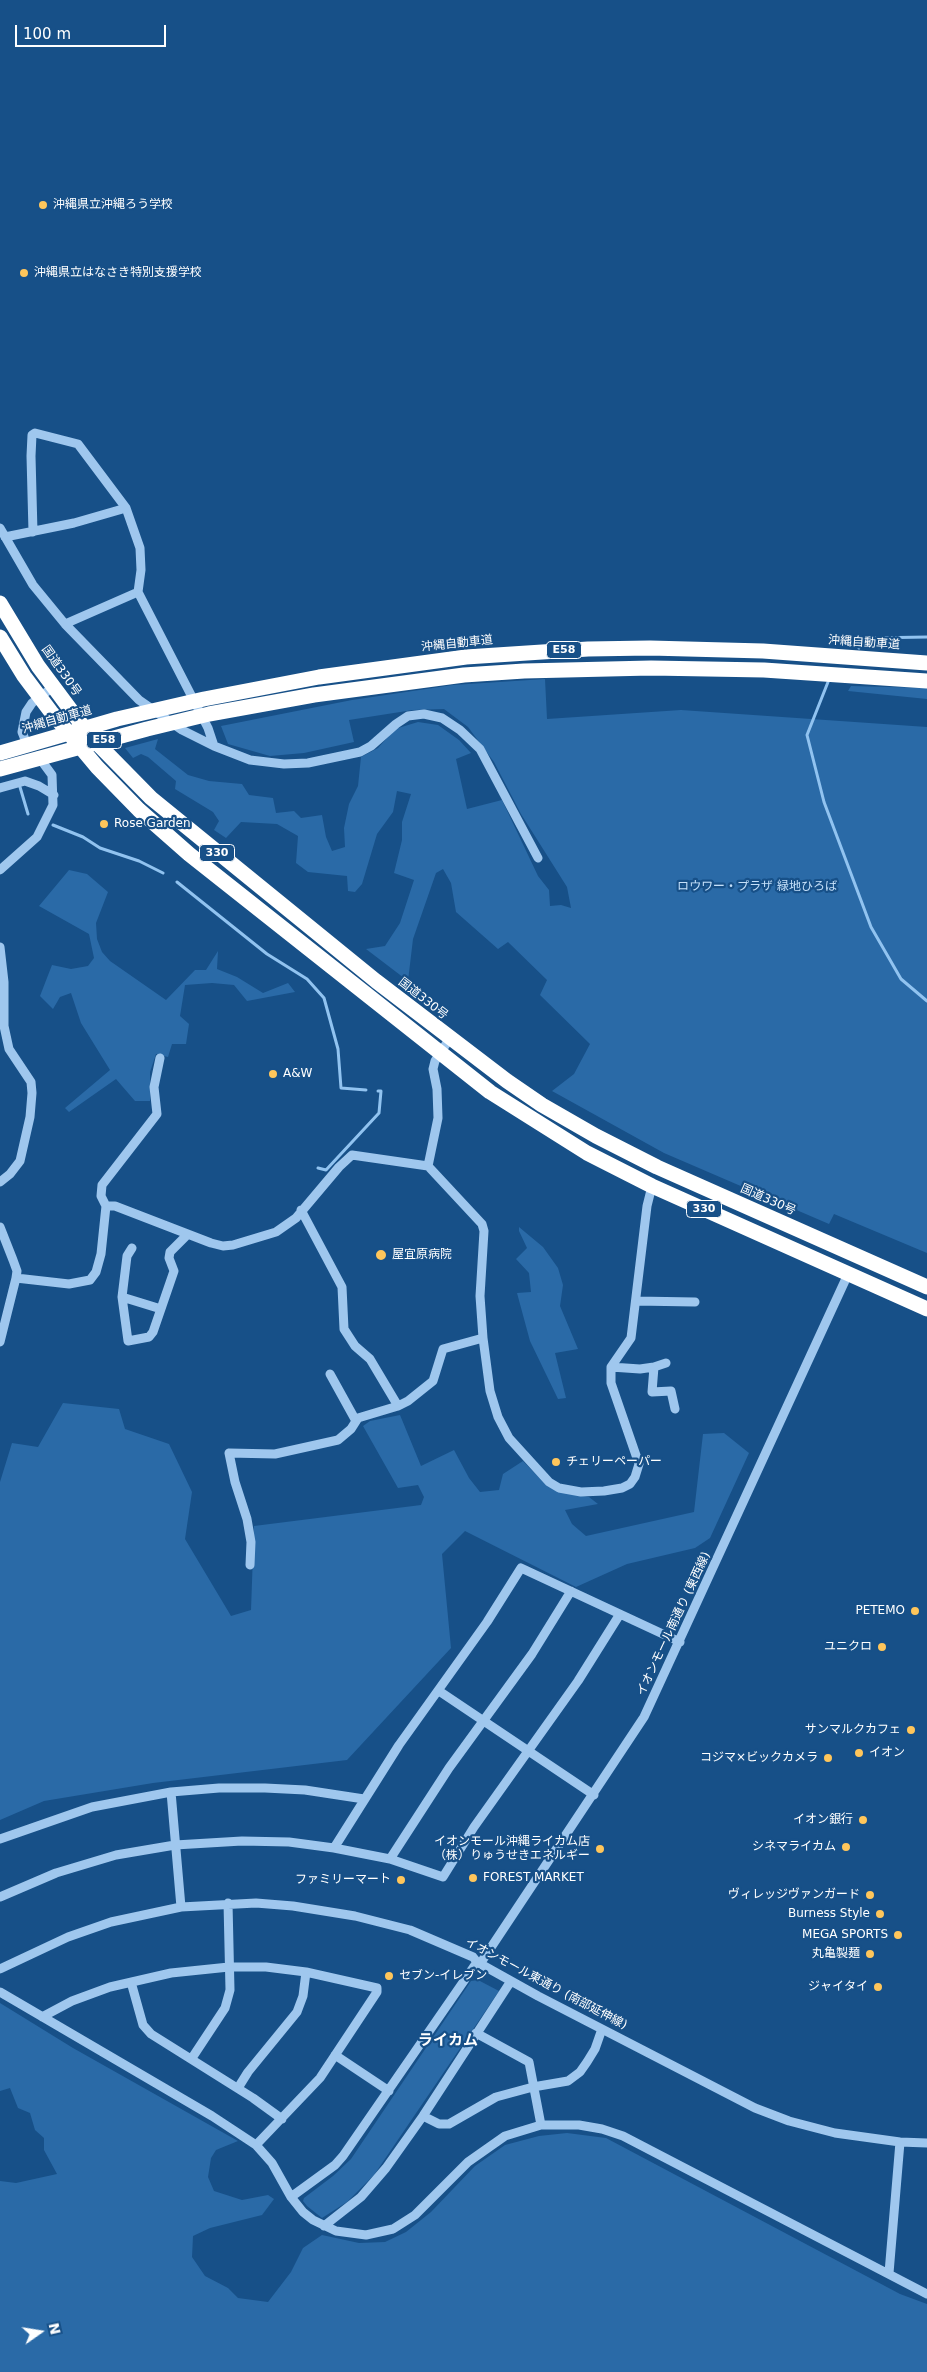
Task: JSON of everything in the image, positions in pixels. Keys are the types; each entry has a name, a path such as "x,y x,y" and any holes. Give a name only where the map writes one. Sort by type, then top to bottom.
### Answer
{"highway":[{"name":"国道330号","path":"0,603 53,687 91,737 150,798 288,911 450,1038 542,1105 596,1136 657,1167 927,1287"},
{"name":"330","path":"0,637 40,697 97,767 140,810 189,854 490,1092 532,1120 588,1153 652,1186 927,1308"},
{"name":"沖縄自動車道","path":"0,752 117,719 204,699 300,680 406,664 485,655 650,648 763,651 927,663"},
{"name":"E58","path":"0,769 209,714 399,683 524,671 650,668 764,670 927,681"}],"street":[{"path":"33,532 31,456 32,435 35,433 78,444 126,508 140,548 138,592 208,728 214,746"},
{"path":"5,537 74,523 126,508"},
{"path":"0,528 33,585 65,624 139,700 182,730 214,746 250,760 284,764 308,763 360,752 371,746 408,716 424,714 442,718 460,730 480,749 538,858"},
{"path":"65,624 138,592"},
{"path":"0,870 38,837 48,817 54,795 52,775 47,767 26,746 22,732 26,712 53,687"},
{"path":"0,788 24,781 39,786 54,795"},
{"path":"0,947 4,1026 9,1049 31,1082 32,1093 30,1117 20,1161 10,1174 0,1182"},
{"path":"428,1166 438,1118 437,1089 433,1069 439,1053 450,1038"},
{"path":"16,1278 69,1284 90,1280 96,1272 101,1254 106,1206 101,1196 102,1185 157,1114 154,1087 160,1058"},
{"path":"106,1206 115,1206 212,1244 234,1245 276,1232 296,1218 352,1155 428,1166 482,1224 484,1231 480,1296 482,1338 490,1391 498,1417 509,1438 549,1482 559,1488 581,1492 604,1491 630,1484 635,1477 638,1464 611,1383 611,1367 631,1338 652,1186"},
{"path":"302,1210 342,1287 344,1329 356,1346 370,1359 398,1406"},
{"path":"0,1227 17,1271 4,1311 0,1342"},
{"path":"132,1248 127,1256 122,1297 128,1341 150,1337 174,1271 169,1258 170,1252 187,1235"},
{"name":"イオンモール南通り (東西線)","path":"292,2197 339,2160 479,1963 594,1795 644,1717 849,1272"},
{"path":"122,1297 161,1309"},
{"path":"636,1301 695,1302"},
{"path":"250,1565 251,1542 247,1519 235,1482 229,1453 275,1454 338,1440 351,1429 358,1418 398,1406 408,1401 433,1381 443,1349 482,1338"},
{"path":"611,1367 640,1369 654,1367 666,1362"},
{"path":"654,1367 652,1392 671,1390 675,1409"},
{"path":"330,1374 356,1421"},
{"path":"334,1848 399,1745 487,1622 521,1568 680,1642"},
{"path":"390,1859 449,1768 532,1654 571,1592"},
{"path":"0,1896 86,1863 146,1849 175,1845 242,1841 289,1842 334,1848 390,1859 444,1877 474,1827 578,1681 620,1614"},
{"path":"439,1691 594,1795"},
{"path":"0,1839 92,1807 170,1792 219,1788 265,1788 305,1790 364,1799"},
{"path":"170,1792 181,1907"},
{"path":"192,2058 225,2008 230,1990 228,1904"},
{"name":"イオンモール東通り (南部延伸線)","path":"0,1969 68,1936 111,1922 181,1907 228,1904 293,1906 386,1923 410,1930 473,1957 479,1963 511,1981 733,2098 770,2113 835,2133 900,2142 927,2143"},
{"path":"42,2017 72,2001 131,1982 171,1973 229,1967 266,1967 306,1972 377,1988 377,1992 320,2078 256,2145"},
{"path":"238,2088 248,2072 296,2012 303,1996 306,1972"},
{"path":"324,2226 361,2197 374,2183 423,2116 511,1981"},
{"path":"131,1982 143,2025 160,2040 192,2058 282,2119"},
{"path":"0,1992 212,2116 256,2145 272,2163 303,2212 324,2226 336,2231 355,2235 375,2234 393,2229 415,2215 468,2162 505,2136 540,2126 579,2125 602,2129 623,2136 927,2294"},
{"path":"423,2116 439,2124 449,2124 496,2098 533,2087 560,2084 574,2078 595,2050 602,2029"},
{"path":"476,2033 529,2062 540,2126"},
{"path":"335,2055 388,2091"},
{"path":"889,2273 900,2142"}],"green space":[{"name":"ロウワー・プラザ 緑地ひろば","path":"545,679 547,719 681,710 927,727 927,1253 834,1214 829,1224 664,1153 552,1091 574,1074 590,1044 540,995 547,980 508,942 498,949 456,912 451,883 443,869 436,873 413,939 408,981 366,949 385,946 400,923 414,880 394,873 402,840 402,822 411,794 397,791 393,812 377,834 362,884 355,892 348,891 347,876 308,872 296,863 298,836 277,824 241,822 226,838 214,830 219,821 213,812 175,789 176,781 148,757 141,754 133,758 125,748 158,739 155,749 188,775 209,781 242,784 249,795 273,798 276,813 294,811 301,818 322,815 326,837 332,851 345,847 344,828 349,804 358,786 361,757 378,748 395,729 418,722 438,725 459,740 471,753 456,759 467,809 502,800 538,876 549,890 550,906 561,905 571,908 567,887 521,814 494,762 468,727 444,709 413,710 349,720 354,742 304,753 270,756 228,744 221,726 352,700 453,685"},
{"path":"851,686 927,688 927,699 848,691"},
{"path":"69,870 87,874 108,892 96,923 97,939 102,952 110,961 166,1000 195,970 206,970 218,951 217,969 237,977 263,993 288,983 295,992 247,1001 234,985 212,983 185,985 180,1016 189,1024 186,1044 172,1044 168,1057 156,1054 150,1072 150,1101 135,1101 116,1079 69,1112 65,1108 110,1070 81,1023 71,993 60,997 53,1009 40,996 52,965 71,969 88,966 94,958 89,934 39,906"},
{"path":"519,1227 543,1247 558,1268 563,1285 560,1306 578,1349 555,1353 566,1398 558,1399 530,1341 517,1293 531,1292 529,1273 516,1259 527,1248"},
{"path":"63,1403 119,1409 125,1429 169,1444 192,1492 185,1539 231,1616 251,1610 254,1526 421,1505 424,1497 418,1485 398,1488 363,1426 370,1421 400,1415 421,1466 454,1450 469,1478 480,1492 499,1490 503,1474 523,1461 546,1485 566,1493 589,1497 598,1504 565,1510 572,1524 586,1536 694,1512 703,1434 724,1433 749,1453 710,1538 695,1548 627,1564 576,1587 465,1531 442,1554 451,1648 347,1760 153,1783 44,1801 0,1820 0,1482 12,1443 38,1447"},
{"path":"478,1980 499,1991 374,2175 347,2202 322,2218 307,2206 303,2201 304,2198 333,2176 351,2159 471,1981"},
{"path":"0,2003 73,2048 238,2141 216,2150 211,2158 208,2177 214,2191 242,2200 268,2195 274,2199 262,2215 210,2228 193,2236 192,2257 205,2276 228,2288 238,2298 268,2302 291,2272 303,2248 322,2235 359,2243 385,2242 406,2232 431,2212 475,2166 505,2145 539,2136 567,2133 606,2138 900,2294 927,2304 927,2372 0,2372 0,2181 16,2183 57,2174 44,2150 44,2138 35,2130 30,2113 18,2108 10,2088 0,2091"}],"waterway":[{"path":"859,648 869,638 927,637"},
{"path":"828,682 807,735 824,802 871,927 901,979 927,1001"},
{"path":"20,787 28,814"},
{"path":"53,825 83,837 100,848 139,861 163,873"},
{"path":"177,882 267,954 307,979 324,998 338,1049 341,1088 366,1090"},
{"path":"318,1168 326,1170 379,1113 381,1091 378,1091"}],"place":[{"name":"沖縄県立沖縄ろう学校","path":"43,205"},
{"name":"沖縄県立はなさき特別支援学校","path":"24,273"},
{"name":"Rose Garden","path":"104,824"},
{"name":"A&W","path":"273,1074"},
{"name":"屋宜原病院","path":"381,1255"},
{"name":"チェリーペーパー","path":"556,1462"},
{"name":"PETEMO","path":"915,1611"},
{"name":"ユニクロ","path":"882,1647"},
{"name":"サンマルクカフェ","path":"911,1730"},
{"name":"イオン","path":"859,1753"},
{"name":"コジマ×ビックカメラ","path":"828,1758"},
{"name":"イオン銀行","path":"863,1820"},
{"name":"シネマライカム","path":"846,1847"},
{"name":"イオンモール沖縄ライカム店 （株）りゅうせきエネルギー","path":"600,1849"},
{"name":"FOREST MARKET","path":"473,1878"},
{"name":"ファミリーマート","path":"401,1880"},
{"name":"ヴィレッジヴァンガード","path":"870,1895"},
{"name":"Burness Style","path":"880,1914"},
{"name":"MEGA SPORTS","path":"898,1935"},
{"name":"丸亀製麺","path":"870,1954"},
{"name":"セブン-イレブン","path":"389,1976"},
{"name":"ジャイタイ","path":"878,1987"}],"district":[{"name":"ライカム","path":"448,2041"}]}
